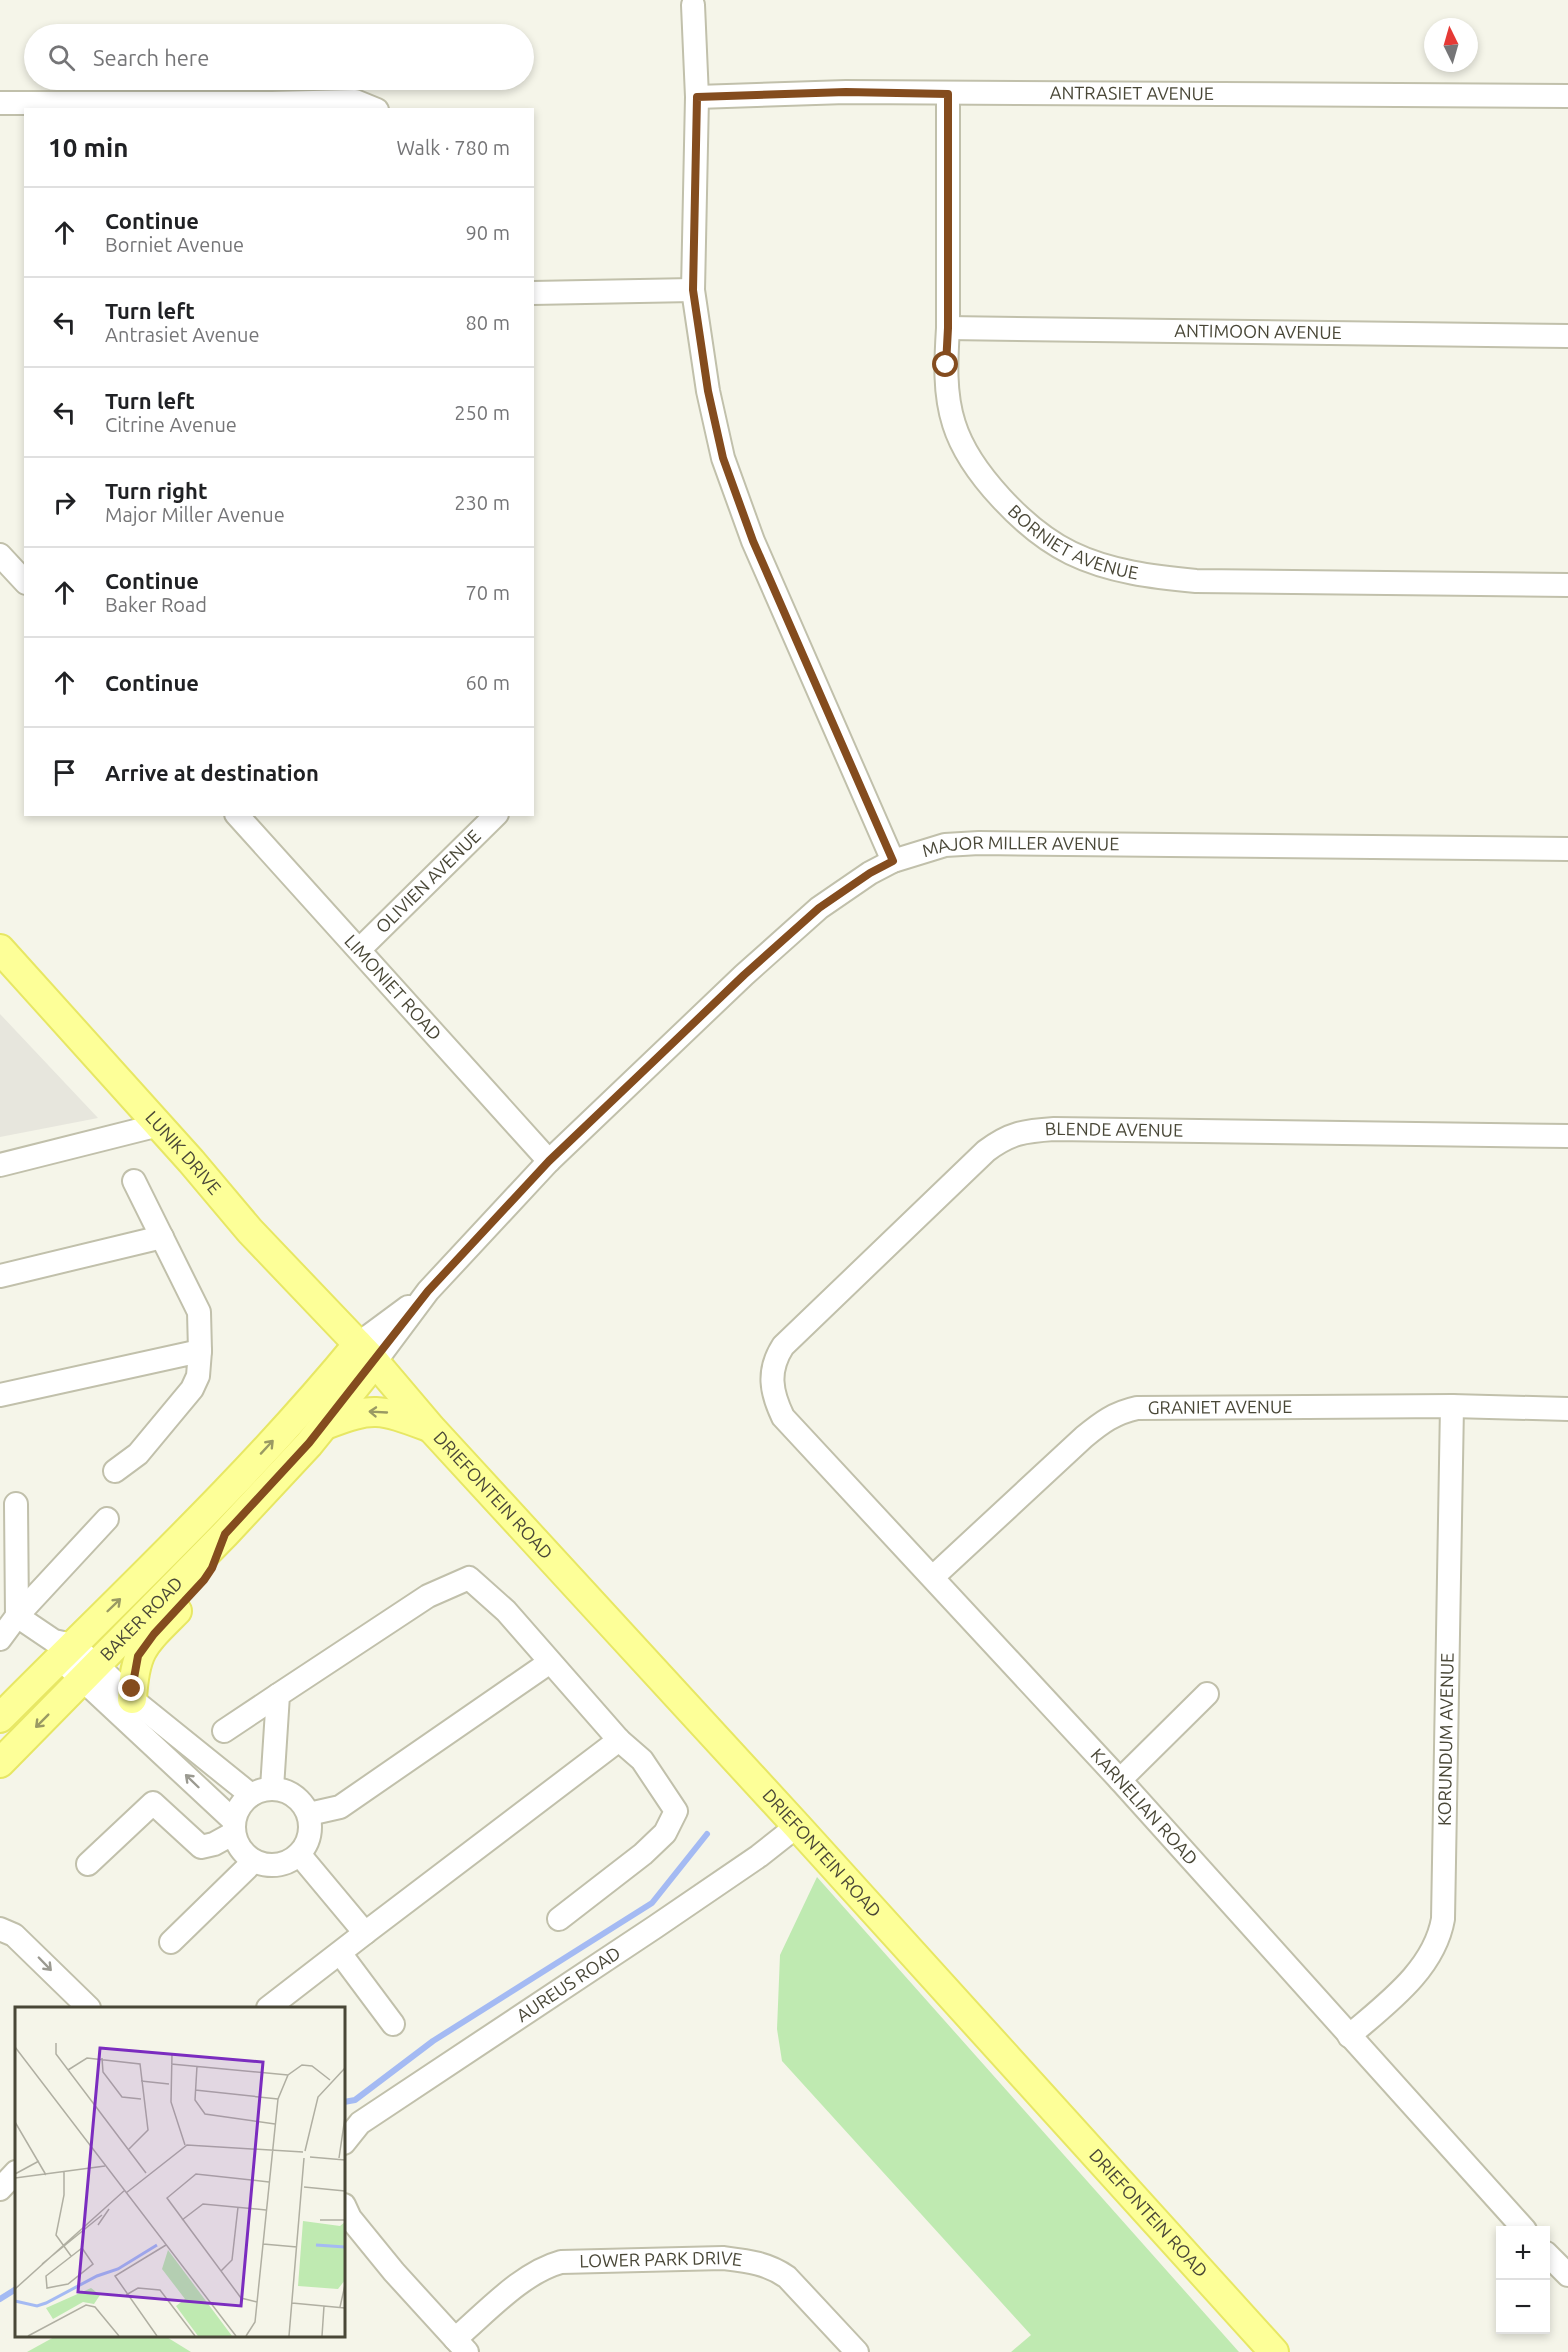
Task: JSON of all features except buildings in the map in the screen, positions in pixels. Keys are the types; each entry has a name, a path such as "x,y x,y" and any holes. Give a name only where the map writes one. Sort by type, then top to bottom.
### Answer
{"main road":[{"name":"LUNIK DRIVE","path":"0,949 159,1125 250,1231 367,1354"},
{"name":"BAKER ROAD","path":"0,1763 225,1534 325,1425 367,1354"},
{"name":"BAKER ROAD","path":"0,1718 62,1648 227,1489 309,1401 367,1354"},
{"name":"DRIEFONTEIN ROAD","path":"367,1354 431,1428 797,1826 1274,2352"},
{"path":"325,1425 354,1414 375,1411 390,1413 431,1428"},
{"path":"132,1699 138,1656 154,1634 204,1580 212,1568 225,1534"}],"street":[{"path":"693,5 697,97 693,290 708,391 723,458 753,541 893,861"},
{"name":"ANTRASIET AVENUE","path":"697,97 846,92 1568,96"},
{"name":"BORNIET AVENUE","path":"948,94 946,365 948,394 954,423 976,469 996,492 1039,531 1072,554 1125,571 1196,581 1568,585"},
{"path":"0,103 28,106 355,101 372,108"},
{"path":"534,293 693,290"},
{"name":"ANTIMOON AVENUE","path":"948,328 1568,336"},
{"path":"0,555 24,582"},
{"name":"LIMONIET ROAD","path":"238,816 549,1161"},
{"name":"OLIVIEN AVENUE","path":"360,949 495,816"},
{"name":"MAJOR MILLER AVENUE","path":"367,1354 549,1161 744,975 819,908 870,873 893,861 945,845 979,843 1568,849"},
{"path":"0,1165 159,1125"},
{"name":"BLENDE AVENUE","path":"771,1381 776,1358 783,1346 986,1151 1012,1135 1026,1131 1054,1129 1568,1136"},
{"path":"115,1471 138,1454 192,1389 198,1376 200,1351 199,1312 134,1181"},
{"path":"0,1276 162,1237"},
{"path":"0,1395 200,1351"},
{"name":"KARNELIAN ROAD","path":"771,1381 776,1402 783,1417 1120,1780 1522,2226"},
{"name":"GRANIET AVENUE","path":"933,1577 1084,1437 1104,1420 1119,1412 1137,1408 1452,1406 1568,1409"},
{"name":"KORUNDUM AVENUE","path":"1349,2036 1392,1998 1435,1949 1443,1919 1452,1406"},
{"path":"16,1504 17,1616"},
{"path":"0,1639 17,1616 107,1518"},
{"path":"224,1731 428,1596 469,1578 506,1611 620,1740 642,1760 676,1811 665,1833 650,1847 559,1919"},
{"path":"17,1616 62,1648 90,1672 234,1827 238,1844 254,1861 266,1865 278,1865 299,1854 310,1836 309,1814 295,1795 284,1790 262,1791 243,1802 234,1827 214,1844 201,1847 153,1803 88,1864"},
{"path":"309,1814 340,1807 550,1662"},
{"path":"90,1672 262,1791"},
{"path":"1120,1780 1207,1694"},
{"path":"262,1791 278,1695"},
{"path":"269,2007 620,1740"},
{"name":"AUREUS ROAD","path":"345,2142 360,2123 655,1928 759,1856 797,1826"},
{"path":"299,1854 365,1933"},
{"path":"171,1942 254,1861"},
{"path":"0,1929 14,1935 88,2007"},
{"path":"340,1953 393,2024"},
{"path":"0,2188 15,2173"},
{"path":"347,2212 394,2272 461,2346"},
{"name":"LOWER PARK DRIVE","path":"461,2346 527,2278 546,2266 561,2262 723,2258 748,2261 775,2269 787,2277 857,2352"},
{"path":"1550,2258 1568,2275"}],"shaded area":[{"path":"0,1014 98,1118 0,1137"}],"green space":[{"path":"817,1877 1239,2352 1011,2352 1031,2335 782,2061 777,2029 780,1955"},
{"path":"54,2337 167,2337 191,2352 27,2352"}],"waterway":[{"path":"345,2102 355,2100 433,2041 652,1903 707,1834"},
{"path":"0,2299 15,2290"}],"route":[{"path":"132,1689 135,1667 142,1649 204,1580 212,1568 225,1534 309,1443 375,1362 428,1291 549,1161 744,975 819,908 854,883 893,861 753,541 723,458 697,330 693,290 697,97 846,92 948,94 946,365"}]}
